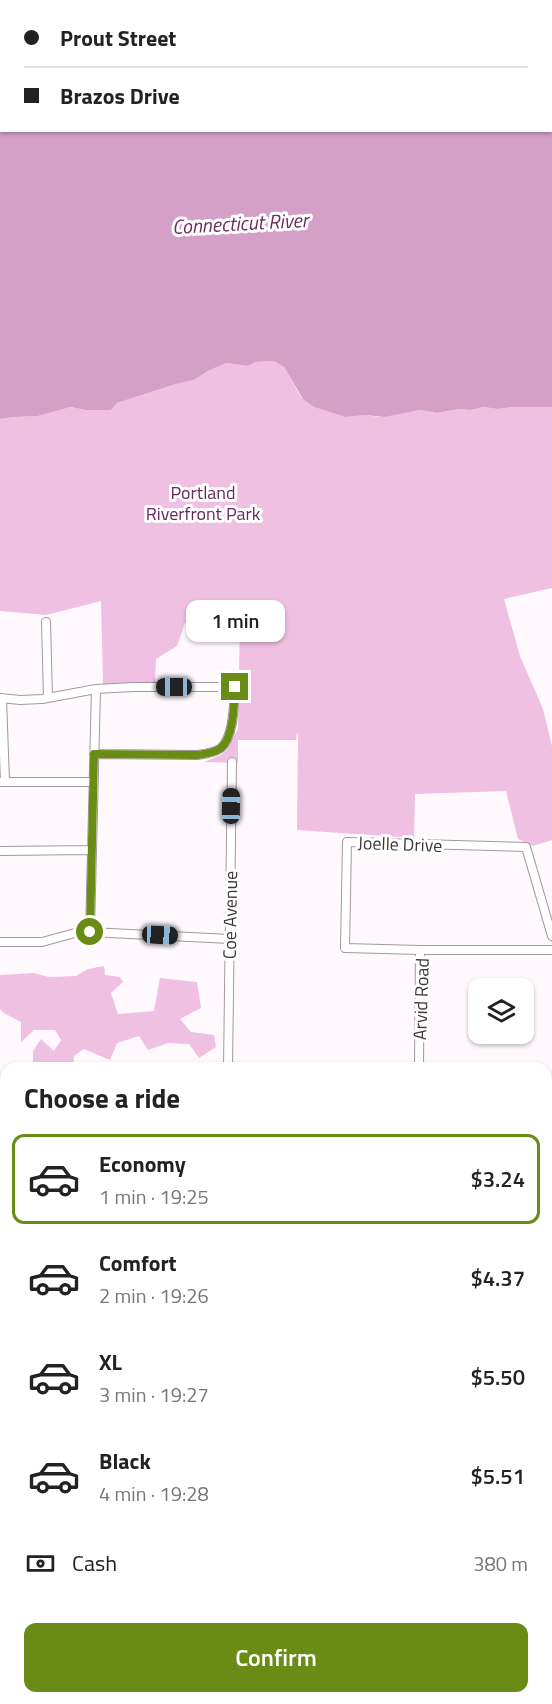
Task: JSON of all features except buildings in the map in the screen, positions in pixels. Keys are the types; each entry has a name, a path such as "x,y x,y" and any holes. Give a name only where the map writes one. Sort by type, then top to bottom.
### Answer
{"street":[{"path":"46,622 48,698"},
{"path":"94,754 197,755 221,748 232,725 235,687 133,687 96,689 48,698 20,700 1,698 2,782 94,782"},
{"path":"90,932 96,689"},
{"name":"Coe Avenue","path":"228,1062 232,762"},
{"name":"Joelle Drive","path":"420,950 345,948 347,842 526,848 552,936"},
{"path":"0,851 92,850"},
{"path":"0,942 42,942 75,933 90,932 230,939"},
{"name":"Arvid Road","path":"419,1062 420,950 552,950"}],"green space":[{"name":"Portland Riverfront Park","path":"274,361 284,367 301,397 314,407 345,417 366,415 379,417 420,410 437,413 484,407 497,409 552,407 552,588 504,599 520,656 543,709 552,746 552,840 533,846 518,839 506,791 415,794 414,838 297,830 297,733 296,740 238,740 238,763 204,762 227,750 238,729 240,621 185,623 177,646 156,659 155,683 103,684 101,601 46,615 0,611 0,419 38,416 71,407 85,410 111,410 117,403 194,380 226,363 248,366 256,362"},
{"path":"104,966 105,975 120,977 123,982 111,993 118,1014 154,1011 160,978 197,982 201,1008 180,1019 191,1032 214,1035 216,1047 199,1058 189,1044 168,1043 148,1050 139,1036 117,1043 110,1060 84,1049 74,1056 74,1062 33,1062 33,1051 41,1039 54,1051 61,1040 55,1030 34,1030 21,1042 21,1022 0,1009 0,975 33,973 49,977 76,976 88,969"}],"water":[{"name":"Connecticut River","path":"0,132 552,132 552,407 497,409 484,407 437,413 420,410 384,417 366,415 345,417 314,407 303,399 284,367 274,361 256,362 248,366 226,363 194,380 117,403 111,410 85,410 71,407 38,416 0,419"}],"route":[{"path":"90,932 94,754 197,755 221,748 232,725 235,687"}]}
